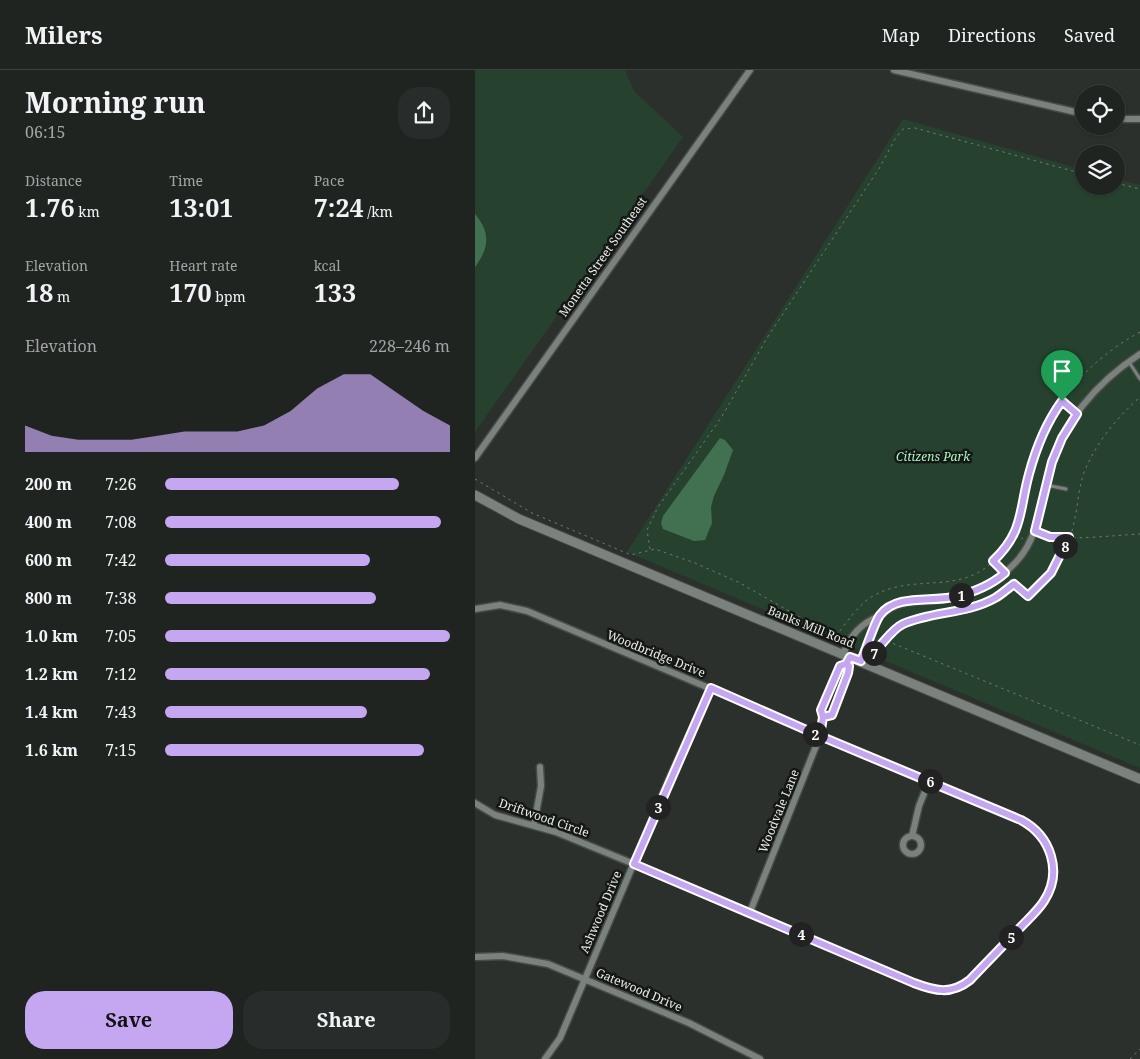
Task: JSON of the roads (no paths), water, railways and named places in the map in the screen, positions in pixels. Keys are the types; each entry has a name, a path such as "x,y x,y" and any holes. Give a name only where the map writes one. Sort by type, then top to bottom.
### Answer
{"street":[{"name":"Monetta Street Southeast","path":"475,458 750,70"},
{"path":"894,70 1075,112"},
{"path":"1125,120 1140,119"},
{"path":"823,717 832,715 850,669 846,658 847,644 862,624 879,616 892,606 906,601 940,600 964,595 986,586 1018,561 1035,531 1056,450 1077,414 1101,385 1140,354"},
{"name":"Banks Mill Road","path":"475,495 519,518 846,658 863,658 1140,779"},
{"name":"Woodbridge Drive","path":"475,609 500,605 527,611 820,736 929,780 1029,824 1045,839 1053,860 1052,880 1043,902 963,985 945,991 932,990 634,864"},
{"path":"863,658 879,616"},
{"name":"Woodvale Lane","path":"750,912 820,736 823,717 821,710 840,666 846,658"},
{"name":"Ashwood Drive","path":"545,1059 560,1038 711,688"},
{"path":"534,825 541,786 540,766"},
{"path":"912,836 919,806 929,780"},
{"name":"Driftwood Circle","path":"475,803 495,815 534,825 634,864"},
{"name":"Gatewood Drive","path":"475,957 503,956 535,960 689,1023 760,1059"}],"lane":[{"path":"1128,362 1140,378"},
{"path":"1046,485 1066,490"}],"park label":[{"name":"Citizens Park","path":"933,457"}]}
